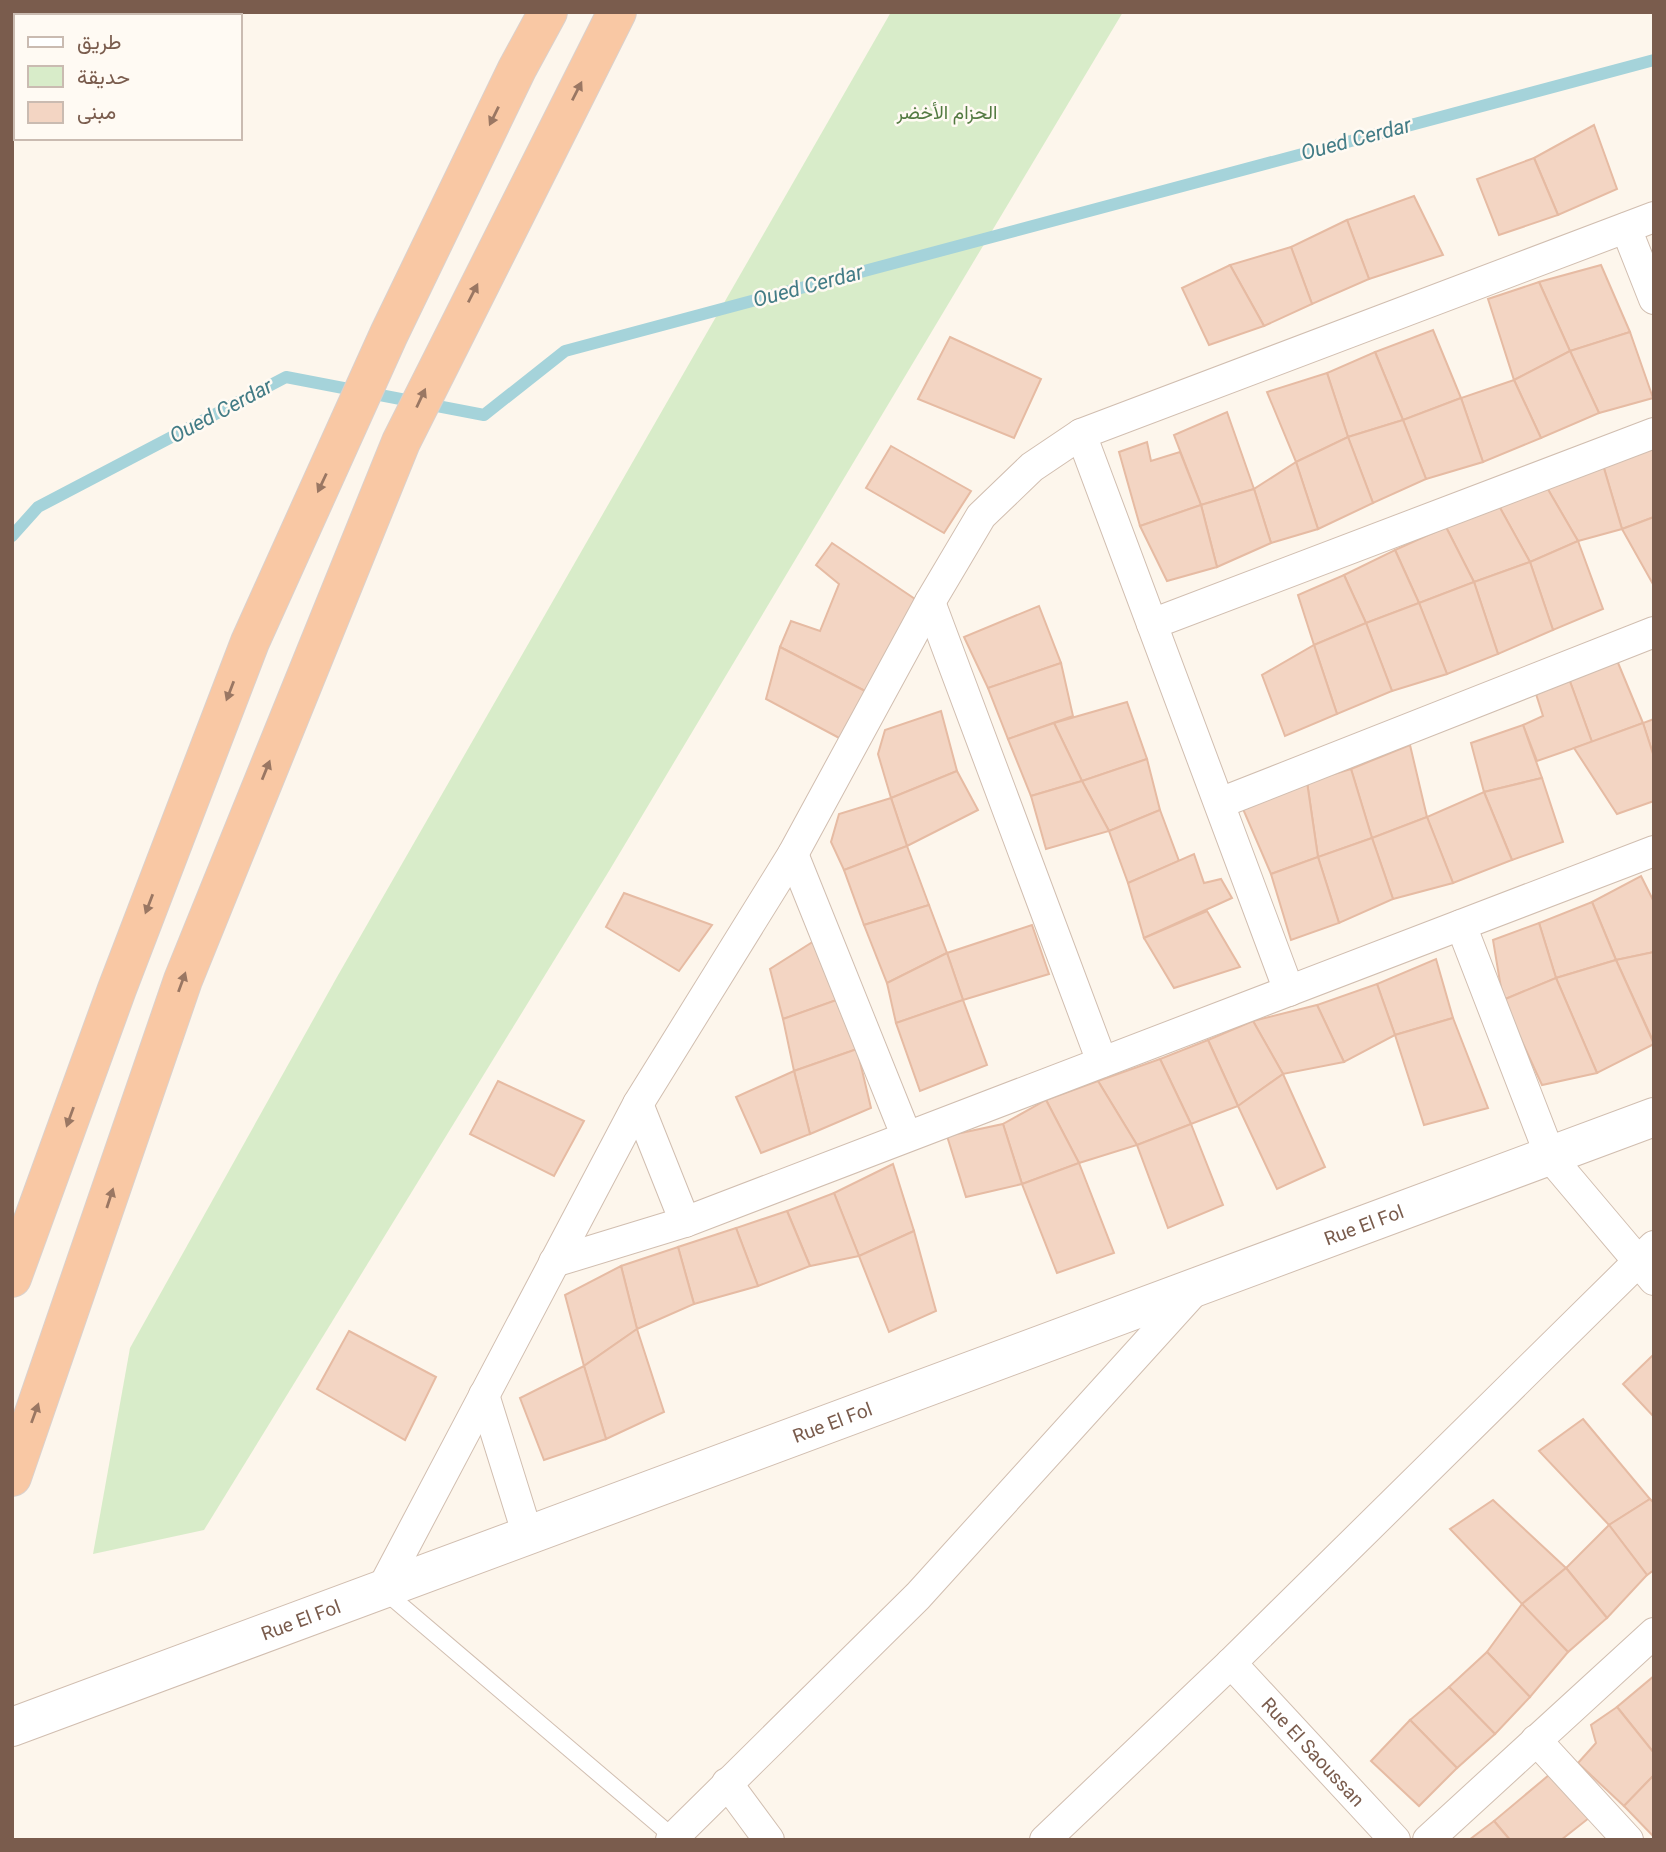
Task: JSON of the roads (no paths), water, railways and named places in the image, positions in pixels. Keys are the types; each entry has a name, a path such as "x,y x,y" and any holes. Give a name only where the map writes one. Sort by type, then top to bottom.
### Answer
{"highway":[{"path":"12,1278 117,989 250,642 389,334 517,69 548,12"},
{"path":"12,1477 89,1261 183,980 401,442 442,354 617,12"}],"street":[{"path":"382,1589 638,1104 793,854 930,602 981,516 1032,467 1081,434 1654,217"},
{"path":"1626,228 1654,299"},
{"path":"1153,624 1654,433"},
{"path":"1081,434 1289,990"},
{"path":"930,602 1102,1062"},
{"path":"1220,803 1654,632"},
{"path":"554,1262 685,1222 906,1135 1654,851"},
{"path":"793,854 906,1135"},
{"path":"1045,1840 1648,1262 1551,1158 1461,925"},
{"path":"638,1104 685,1222"},
{"name":"Rue El Fol","path":"12,1727 1551,1158 1654,1117"},
{"path":"672,1839 918,1596 1199,1286"},
{"path":"484,1395 528,1536"},
{"path":"1428,1840 1654,1633"},
{"name":"Rue El Saoussan","path":"1231,1663 1395,1840"},
{"path":"1536,1740 1628,1840"},
{"path":"727,1783 769,1840"}],"lane":[{"path":"382,1589 672,1839"}],"waterway":[{"name":"Oued Cerdar","path":"12,536 38,507 286,377 484,415 565,351 1654,60"}],"park label":[{"name":"الحزام الأخضر","path":"947,112"}]}
